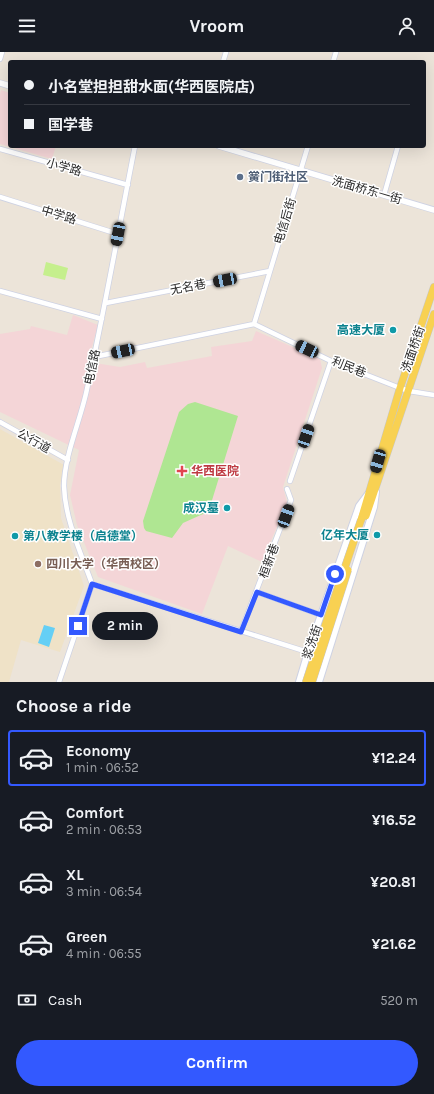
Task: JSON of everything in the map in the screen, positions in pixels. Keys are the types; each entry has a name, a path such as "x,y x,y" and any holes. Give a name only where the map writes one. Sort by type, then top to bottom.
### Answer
{"main road":[{"name":"洗面桥街","path":"400,388 434,287"},
{"name":"洗面桥街","path":"409,391 434,314"},
{"name":"浆洗街","path":"319,682 374,507 373,491 400,388"},
{"name":"浆洗街","path":"363,520 409,391"},
{"name":"浆洗街","path":"299,682 359,506 373,491"},
{"path":"306,682 363,520"},
{"path":"312,682 363,520"}],"street":[{"path":"0,59 2,52"},
{"name":"电信路","path":"92,584 67,513 64,485 68,460 84,404 106,303 135,148"},
{"name":"洗面桥东一街","path":"225,148 434,210"},
{"name":"电信后街","path":"270,270 307,148"},
{"path":"384,195 397,148"},
{"name":"小学路","path":"0,149 128,185"},
{"name":"中学路","path":"0,197 118,234"},
{"path":"94,357 254,324 270,270"},
{"name":"无名巷","path":"106,303 270,270"},
{"path":"0,290 102,319"},
{"name":"利民巷","path":"254,324 332,361 400,388 434,395"},
{"path":"290,482 332,361"},
{"name":"公行道","path":"0,422 68,460"},
{"name":"桓新巷","path":"241,632 291,500 287,490"},
{"path":"59,682 92,584 326,658"},
{"path":"257,592 321,615"}],"shaded area":[{"path":"1,90 8,92 8,146 0,144"},
{"path":"14,148 55,148 52,159"},
{"name":"华西医院","path":"73,315 98,325 88,361 101,364 120,367 145,362 147,368 212,356 211,347 252,341 256,331 320,359 322,368 283,487 287,503 262,562 228,546 202,614 98,577 77,525 70,495 79,450 0,412 0,334 30,329 31,326 67,335"},
{"name":"四川大学（华西校区）","path":"0,429 64,465 60,485 61,518 84,586 60,652 21,640 9,682 0,682"}],"green space":[{"path":"46,262 68,268 65,280 43,275"},
{"path":"195,402 238,416 209,510 183,523 172,538 146,531 143,521 179,412 188,404"}],"water":[{"path":"44,625 55,628 49,647 38,643"}],"place":[{"name":"黉门街社区","path":"240,177"},
{"name":"高速大厦","path":"393,330"},
{"name":"华西医院","path":"182,471"},
{"name":"成汉墓","path":"227,508"},
{"name":"亿年大厦","path":"377,535"},
{"name":"第八教学楼（启德堂）","path":"15,536"},
{"name":"四川大学（华西校区）","path":"38,564"}],"route":[{"path":"78,626 92,584 241,632 257,592 321,615 335,574"}]}
